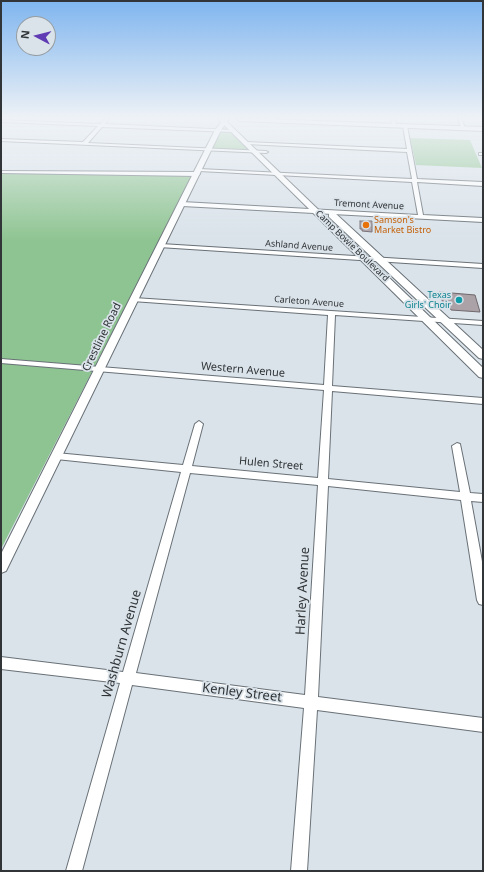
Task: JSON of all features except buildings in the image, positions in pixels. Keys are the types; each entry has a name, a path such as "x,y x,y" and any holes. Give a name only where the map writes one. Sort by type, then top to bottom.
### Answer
{"main road":[{"name":"Camp Bowie Boulevard","path":"265,160 277,174 483,374"},
{"name":"Camp Bowie Boulevard","path":"274,160 481,355"},
{"path":"466,357 481,355"}],"street":[{"name":"Crestline Road","path":"1,567 204,160"},
{"path":"410,160 421,217"},
{"path":"1,172 198,172 289,174 483,184"},
{"name":"Tremont Avenue","path":"182,204 483,220"},
{"name":"Ashland Avenue","path":"161,246 483,266"},
{"name":"Carleton Avenue","path":"134,300 483,324"},
{"name":"Harley Avenue","path":"299,871 311,702 332,313"},
{"name":"Western Avenue","path":"1,361 483,401"},
{"name":"Washburn Avenue","path":"74,871 199,424"},
{"path":"457,446 467,496 483,600"},
{"name":"Hulen Street","path":"56,456 323,481 483,498"},
{"name":"Kenley Street","path":"1,663 483,724"}],"green space":[{"path":"415,160 478,160 482,168 416,165"},
{"path":"1,173 193,175 1,549"}],"place":[{"name":"Samson's Market Bistro","path":"366,225"},
{"name":"Texas Girls' Choir","path":"459,300"}]}
